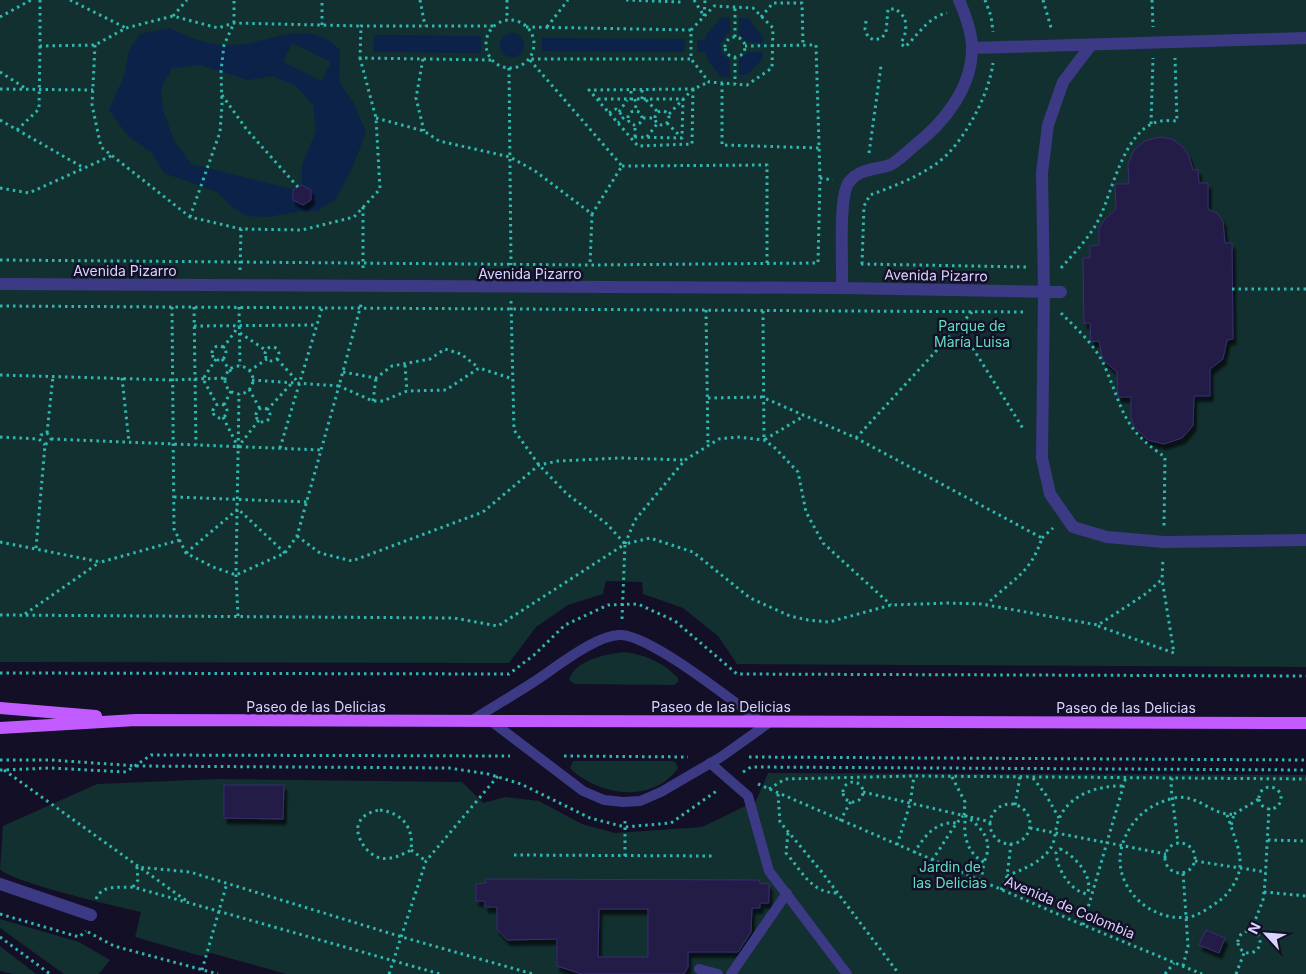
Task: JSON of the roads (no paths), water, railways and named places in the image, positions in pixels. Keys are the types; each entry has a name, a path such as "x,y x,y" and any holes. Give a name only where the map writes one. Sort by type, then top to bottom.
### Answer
{"main road":[{"name":"Paseo de las Delicias","path":"0,708 136,720"},
{"name":"Paseo de las Delicias","path":"0,728 136,720 1306,723"}],"street":[{"path":"842,288 843,198 849,182 867,169 890,164 932,132 952,108 967,76 972,48 967,19 959,0"},
{"path":"972,48 1306,38"},
{"path":"1091,45 1063,82 1048,125 1042,174 1044,268 1042,458 1050,494 1073,527 1107,537 1164,542 1306,540"},
{"name":"Avenida Pizarro","path":"0,284 511,288 842,288 1061,292"},
{"path":"0,884 91,916"}],"lane":[{"path":"469,722 532,684 581,650 601,640 621,635 646,643 668,656 765,721 710,764 640,802 604,800 584,791 491,721"},
{"path":"710,764 748,796 769,871 848,974"},
{"path":"731,974 787,893"},
{"path":"699,970 718,974"}],"water":[{"path":"722,17 730,18 730,33 725,36 720,44 722,54 730,60 730,78 720,76 707,59 706,52 697,52 697,40 705,40 706,35"},
{"path":"739,18 748,18 763,37 762,43 746,42 739,33"},
{"path":"169,28 202,41 223,45 238,45 284,35 313,34 327,40 340,50 339,82 354,104 366,132 353,166 336,199 317,211 300,211 268,217 247,216 230,205 217,192 164,173 152,153 128,136 109,110 124,76 129,50 140,34","holes":["292,43 331,62 322,81 283,62","200,65 248,80 272,76 296,86 313,105 316,131 302,165 302,184 292,189 191,164 174,141 163,110 161,88 172,68"]},
{"path":"512,33 521,36 524,45 521,54 512,57 503,54 500,45 503,36"},
{"path":"374,35 481,36 481,53 373,52"},
{"path":"542,38 685,39 684,52 542,51"},
{"path":"748,52 763,52 763,58 747,75 739,75 739,59"}],"park label":[{"name":"Parque de María Luisa","path":"972,334"},
{"name":"Jardin de las Delicias","path":"950,874"}]}
